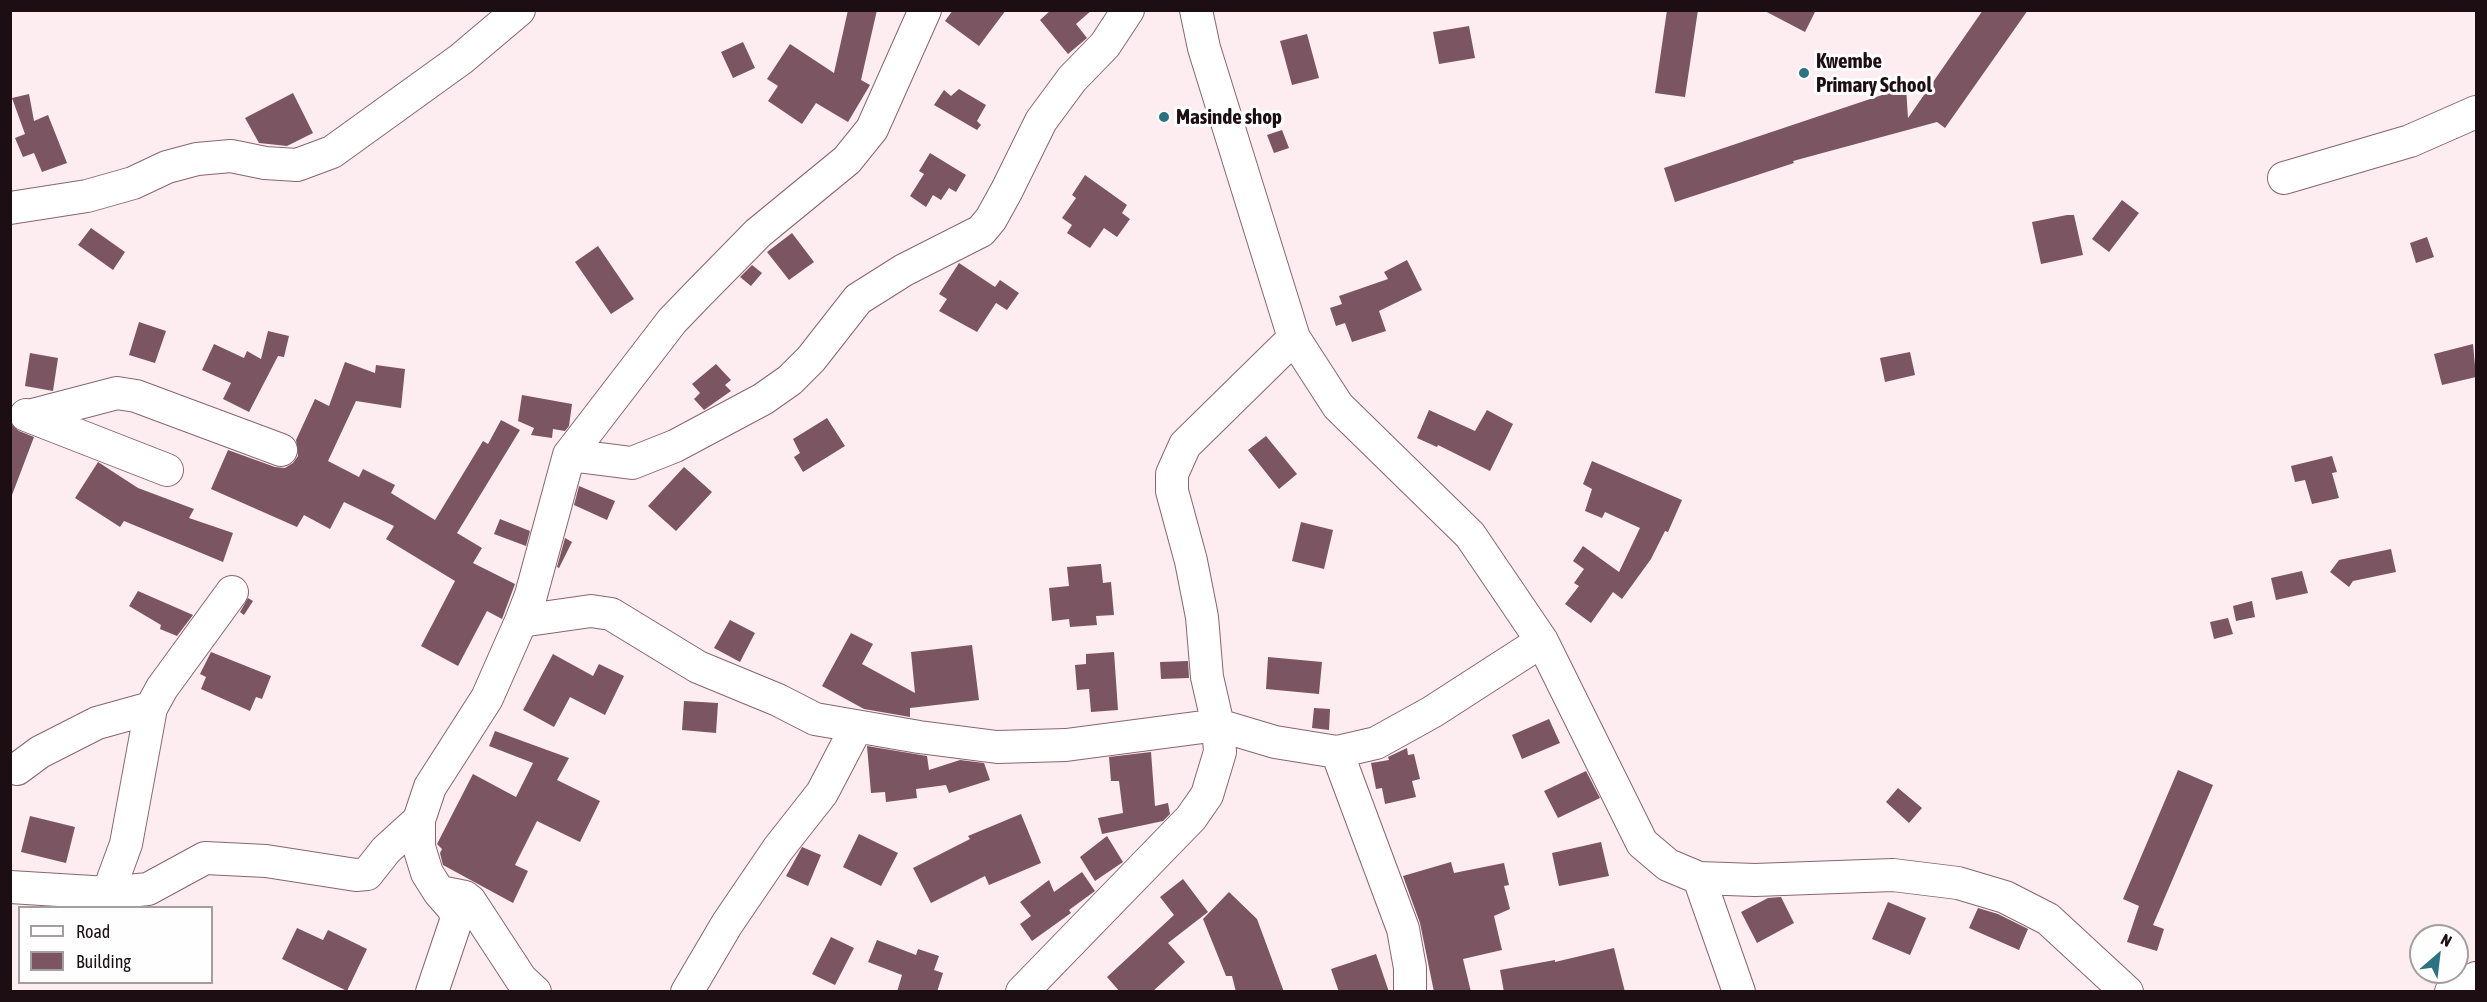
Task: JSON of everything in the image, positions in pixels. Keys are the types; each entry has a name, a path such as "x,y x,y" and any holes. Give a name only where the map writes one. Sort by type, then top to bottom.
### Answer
{"street":[{"path":"10,208 87,196 133,183 167,167 196,159 231,156 265,163 297,165 332,152 461,59 519,10"},
{"path":"432,992 457,918 453,908 427,873 419,847 419,820 430,787 487,698 521,621 531,595 568,455 672,321 699,292 758,233 847,160 872,129 925,10"},
{"path":"568,455 632,463 675,447 763,399 790,380 811,359 858,299 904,270 981,231 992,219 1041,121 1072,79 1105,45 1128,10"},
{"path":"1196,10 1204,48 1294,338 1338,406 1470,535 1542,641 1642,843 1668,865 1699,878 1755,880 1893,875 1958,883 2005,897 2049,919 2127,992"},
{"path":"2284,178 2410,141 2476,112"},
{"path":"1022,992 1191,818 1207,795 1220,752 1218,725 1207,676 1202,617 1191,561 1172,491 1172,474 1185,445 1294,338"},
{"path":"20,413 117,393 136,396 281,450"},
{"path":"20,413 167,470"},
{"path":"108,893 126,843 152,708 162,688 232,592"},
{"path":"521,621 591,611 610,614 698,667 778,700 815,719 856,728 997,747 1066,745 1218,725 1275,742 1337,752 1376,743 1452,699 1542,641"},
{"path":"17,769 40,752 97,723 152,708"},
{"path":"687,992 734,915 822,793 856,728"},
{"path":"1337,752 1403,929 1410,968 1410,992"},
{"path":"10,887 108,893 148,890 205,858 266,861 356,875 367,874 386,850 419,820"},
{"path":"1699,878 1739,992"},
{"path":"439,892 465,897 470,902 521,979 536,992"},
{"path":"2451,992 2476,978"}],"building":[{"path":"848,10 877,10 861,80 870,85 848,122 816,103 802,124 768,101 778,86 767,79 790,44 834,73"},
{"path":"953,10 1006,10 979,46 945,21"},
{"path":"1051,10 1092,10 1076,24 1087,38 1068,54 1040,20"},
{"path":"1667,10 1698,10 1685,97 1655,93"},
{"path":"1763,10 1816,10 1805,32"},
{"path":"1983,10 2028,10 1945,128 1937,122 1793,161 1794,163 1675,202 1664,168 1906,87 1908,118"},
{"path":"1469,26 1475,58 1439,64 1433,32"},
{"path":"1307,34 1319,78 1292,85 1280,41"},
{"path":"743,42 755,68 733,78 721,52"},
{"path":"959,89 986,105 977,121 981,125 977,130 934,105 944,90 951,96"},
{"path":"293,93 313,133 287,146 259,143 245,118"},
{"path":"29,94 34,121 48,115 67,163 42,172 34,153 23,157 15,138 25,134 12,98"},
{"path":"1282,130 1289,148 1274,153 1267,135"},
{"path":"930,153 966,175 956,192 949,188 941,200 933,195 926,207 910,196 924,174 919,171"},
{"path":"1085,175 1127,205 1122,213 1130,219 1117,237 1104,228 1090,248 1067,233 1072,225 1062,218 1076,198 1072,195"},
{"path":"2122,200 2139,213 2109,252 2092,239"},
{"path":"2074,215 2083,255 2041,264 2032,222"},
{"path":"91,228 125,252 113,270 78,245"},
{"path":"792,233 814,262 789,280 767,252"},
{"path":"2427,237 2434,257 2416,263 2410,243"},
{"path":"598,246 634,299 611,314 575,262"},
{"path":"1407,260 1422,290 1379,311 1386,331 1352,342 1345,323 1336,326 1330,308 1342,304 1339,296 1388,279 1384,272"},
{"path":"959,263 995,287 1000,280 1019,293 1007,310 996,303 977,332 939,311 947,299 939,294"},
{"path":"752,265 762,273 751,286 740,277"},
{"path":"139,322 166,331 155,363 129,355"},
{"path":"268,331 289,336 284,357 278,356 249,412 223,399 231,383 202,370 214,344 244,358 247,351 261,359"},
{"path":"2473,344 2476,377 2442,385 2434,354"},
{"path":"1910,352 1915,375 1885,382 1880,358"},
{"path":"30,353 58,358 53,391 25,386"},
{"path":"345,362 375,373 376,365 405,369 401,408 356,401 328,461 359,477 363,469 395,485 391,493 435,520 483,441 488,444 501,420 520,430 457,533 482,548 473,563 515,584 502,619 487,611 458,666 421,646 455,581 386,539 394,526 344,502 330,529 304,515 297,527 211,489 228,450 275,467 285,468 293,463 298,456 296,440 315,399 329,406"},
{"path":"716,364 731,380 725,385 731,391 704,410 694,399 700,393 692,384"},
{"path":"522,395 572,404 569,426 565,431 553,429 552,438 531,435 534,428 518,421"},
{"path":"1429,410 1475,431 1487,410 1513,424 1490,471 1438,445 1437,447 1417,438"},
{"path":"827,418 845,446 803,472 794,457 800,453 793,439"},
{"path":"10,423 19,431 34,437 12,495"},
{"path":"1266,436 1297,474 1279,489 1248,450"},
{"path":"2332,456 2337,472 2332,473 2339,498 2312,504 2305,480 2295,482 2291,466"},
{"path":"1592,461 1682,500 1668,532 1665,531 1651,559 1622,599 1613,592 1591,623 1565,604 1579,586 1574,583 1584,569 1573,561 1583,546 1619,572 1640,528 1605,512 1602,518 1585,511 1592,489 1583,484"},
{"path":"98,462 138,488 194,509 189,518 233,533 223,562 124,521 120,527 75,498"},
{"path":"684,467 712,492 676,531 648,506"},
{"path":"579,486 615,501 607,520 574,505"},
{"path":"500,519 530,531 526,546 494,534"},
{"path":"1301,522 1333,530 1324,569 1292,561"},
{"path":"565,538 572,542 559,568 557,567"},
{"path":"2391,549 2396,572 2353,581 2349,587 2330,572 2339,560"},
{"path":"1101,564 1103,583 1111,582 1114,615 1096,616 1097,625 1070,627 1069,619 1052,621 1049,588 1069,586 1067,567"},
{"path":"2302,571 2308,593 2276,600 2271,578"},
{"path":"138,591 193,615 177,636 160,629 161,625 129,606"},
{"path":"248,598 253,601 244,615 240,612"},
{"path":"2252,601 2255,617 2236,621 2233,606"},
{"path":"2228,618 2233,634 2214,639 2210,622"},
{"path":"730,620 755,633 740,662 714,648"},
{"path":"851,633 873,644 862,664 915,693 911,652 972,645 979,700 910,708 910,717 864,709 822,686"},
{"path":"211,652 271,676 262,699 256,697 250,711 201,689 206,677 200,674"},
{"path":"1114,652 1118,710 1091,712 1089,689 1077,690 1075,665 1086,664 1086,654"},
{"path":"553,654 593,676 599,664 624,676 605,715 570,697 554,727 523,710"},
{"path":"1268,657 1322,662 1319,694 1266,689"},
{"path":"1188,661 1189,678 1161,679 1160,662"},
{"path":"684,701 718,703 716,733 682,730"},
{"path":"1314,708 1330,709 1329,730 1312,728"},
{"path":"1549,719 1560,743 1522,759 1512,735"},
{"path":"495,731 569,758 557,780 600,801 580,842 537,821 515,865 528,871 513,903 443,865 440,853 442,849 437,844 473,774 516,797 533,763 489,746"},
{"path":"867,746 927,756 929,770 960,760 984,763 990,780 949,793 946,785 916,789 917,798 886,802 885,792 871,793"},
{"path":"1407,748 1408,755 1414,754 1420,779 1412,781 1416,797 1385,804 1382,788 1376,789 1371,763 1389,760 1388,757"},
{"path":"1151,752 1155,806 1168,803 1170,814 1163,821 1102,834 1098,818 1123,813 1119,781 1111,781 1109,757"},
{"path":"2178,770 2213,785 2153,925 2164,929 2157,951 2127,942 2139,906 2123,899"},
{"path":"1586,771 1600,798 1558,818 1544,791"},
{"path":"1898,788 1922,808 1909,823 1886,802"},
{"path":"1021,814 1041,863 989,885 985,876 931,903 913,868 970,839 968,836"},
{"path":"30,816 75,827 66,863 21,852"},
{"path":"859,834 898,853 881,886 843,867"},
{"path":"1107,836 1123,862 1095,881 1080,857"},
{"path":"1601,842 1609,876 1559,886 1552,853"},
{"path":"802,847 821,855 808,886 786,876"},
{"path":"1451,862 1454,873 1504,863 1509,885 1504,886 1510,909 1494,916 1502,950 1463,959 1471,992 1434,992 1420,923 1403,876"},
{"path":"1082,872 1095,891 1069,910 1071,913 1032,941 1020,924 1031,916 1020,902 1049,880 1054,892"},
{"path":"1183,879 1208,912 1168,943 1185,962 1152,992 1120,992 1107,977 1174,915 1160,897"},
{"path":"1229,892 1257,919 1284,992 1236,992 1232,976 1226,976 1203,919"},
{"path":"1781,897 1794,923 1757,943 1741,912 1768,898"},
{"path":"1888,902 1926,918 1910,955 1872,939"},
{"path":"1978,908 1998,914 2028,929 2019,950 1969,928"},
{"path":"297,928 323,940 328,930 367,949 347,991 282,959"},
{"path":"831,937 854,948 835,985 812,974"},
{"path":"877,940 916,955 918,949 939,956 934,970 943,973 937,992 897,992 902,975 868,962"},
{"path":"1614,948 1625,992 1504,992 1500,970 1555,960 1555,962"},
{"path":"1376,954 1389,992 1339,992 1331,969"}],"place":[{"name":"Kwembe Primary School","path":"1804,73"},
{"name":"Masinde shop","path":"1164,117"}]}
